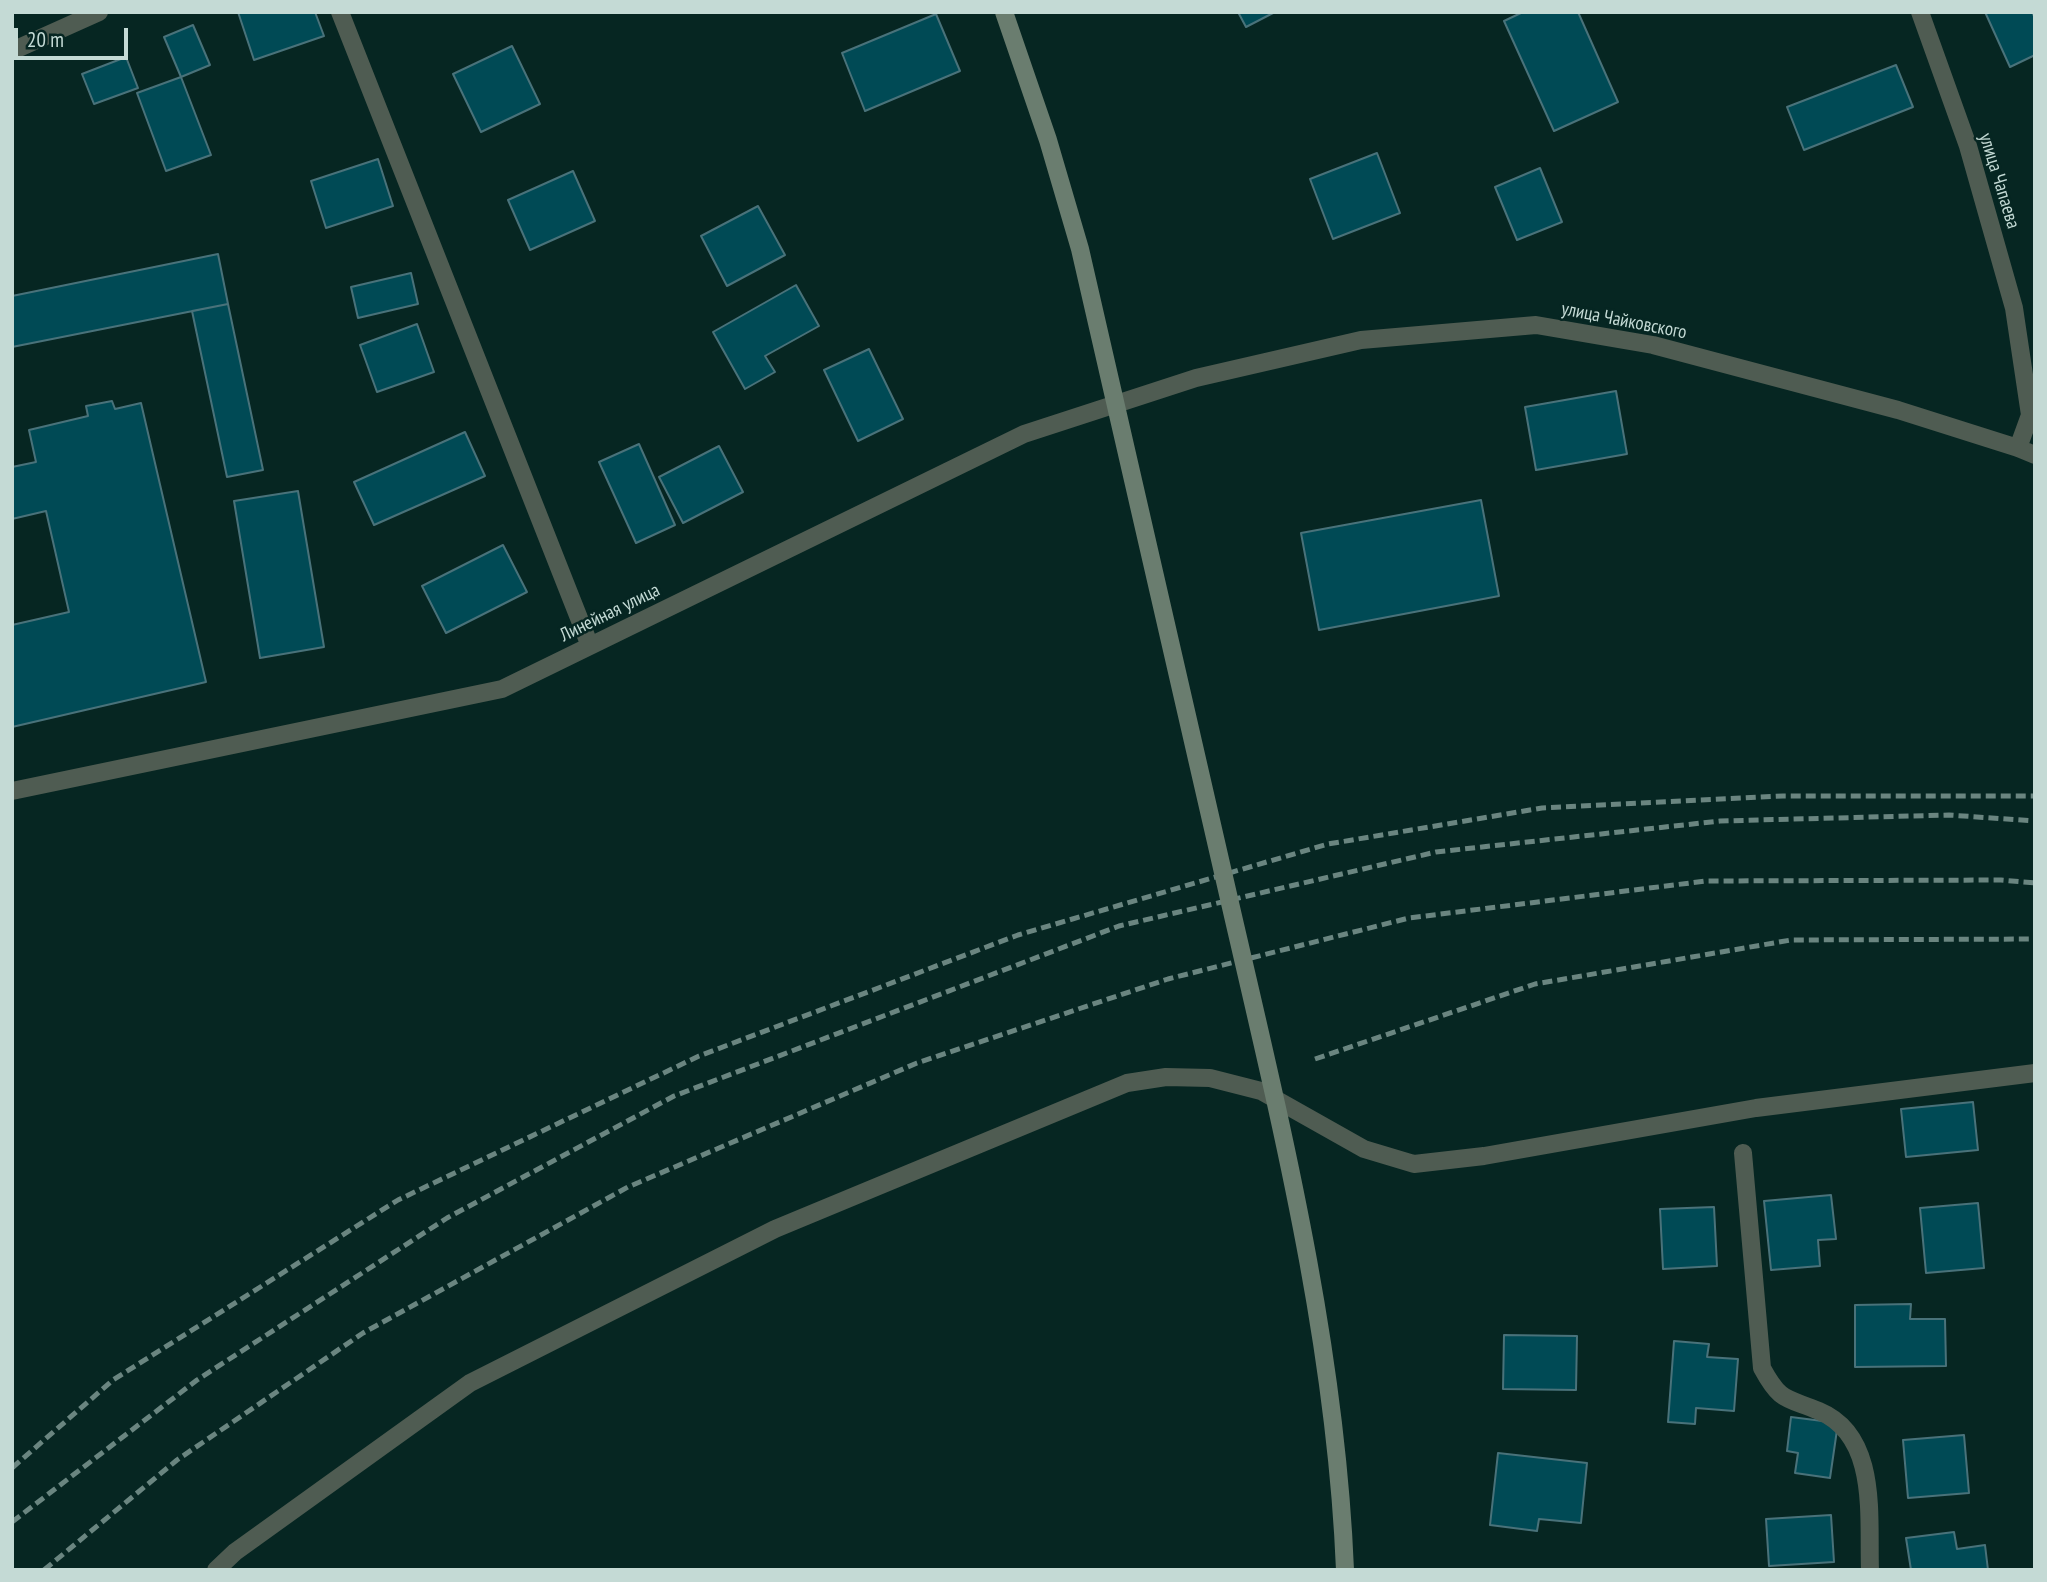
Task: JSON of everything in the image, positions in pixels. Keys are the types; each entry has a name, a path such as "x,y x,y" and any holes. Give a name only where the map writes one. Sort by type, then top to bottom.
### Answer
{"street":[{"path":"12,51 99,12"},
{"path":"340,12 590,646"},
{"path":"1004,12 1048,140 1080,249 1294,1176 1322,1342 1342,1497 1345,1570"},
{"name":"улица Чапаева","path":"1920,12 1968,146 2014,308 2033,414 2026,452"},
{"name":"улица Чайковского","path":"1196,379 1361,340 1536,325 1653,345 1898,410 2026,452"},
{"name":"Линейная улица","path":"12,791 502,689 1024,434 1196,379"},
{"path":"216,1570 235,1552 470,1383 775,1229 1127,1083 1166,1077 1210,1078 1261,1091 1364,1149 1414,1164 1484,1156 1756,1108 2035,1073"},
{"path":"1743,1153 1762,1368 1774,1391 1794,1403 1821,1412 1843,1427 1858,1447 1866,1478 1870,1570"}],"building":[{"path":"238,12 315,12 324,36 254,60"},
{"path":"1238,12 1275,12 1246,27"},
{"path":"1523,12 1578,12 1618,102 1554,131 1504,21"},
{"path":"1985,12 2032,12 2035,18 2035,55 2010,67"},
{"path":"936,14 960,71 865,111 842,53"},
{"path":"193,25 210,65 181,77 164,37"},
{"path":"512,46 540,104 481,132 453,74"},
{"path":"126,57 138,88 94,104 82,74"},
{"path":"1896,65 1913,107 1804,150 1787,107"},
{"path":"181,77 211,155 166,171 137,93"},
{"path":"1377,153 1400,213 1333,239 1310,179"},
{"path":"378,159 393,206 326,228 311,181"},
{"path":"1540,168 1562,222 1517,240 1495,187"},
{"path":"573,171 595,221 530,250 508,200"},
{"path":"758,206 785,255 727,286 701,236"},
{"path":"218,254 228,304 12,347 12,296"},
{"path":"411,273 418,304 358,318 351,287"},
{"path":"796,285 819,326 765,356 775,372 745,389 713,332"},
{"path":"228,304 263,470 227,477 192,311"},
{"path":"417,324 434,372 377,392 360,345"},
{"path":"869,349 903,419 858,441 824,370"},
{"path":"1616,391 1627,454 1536,470 1525,407"},
{"path":"112,401 115,409 141,403 206,682 12,727 12,625 69,612 46,511 12,519 12,467 36,462 29,430 88,416 86,406"},
{"path":"465,432 485,476 374,525 354,482"},
{"path":"639,444 675,525 636,543 599,462"},
{"path":"719,446 743,492 683,523 659,477"},
{"path":"298,491 324,647 260,658 234,501"},
{"path":"1481,500 1499,596 1319,630 1301,533"},
{"path":"503,545 527,592 446,633 422,586"},
{"path":"1973,1102 1978,1150 1906,1157 1901,1109"},
{"path":"1831,1195 1836,1239 1818,1240 1820,1266 1771,1270 1764,1201"},
{"path":"1978,1203 1984,1268 1926,1273 1920,1208"},
{"path":"1714,1207 1717,1266 1663,1269 1660,1209"},
{"path":"1911,1304 1910,1319 1945,1319 1946,1366 1855,1367 1855,1305"},
{"path":"1504,1335 1577,1336 1576,1390 1503,1389"},
{"path":"1674,1341 1709,1344 1707,1357 1738,1359 1734,1411 1696,1408 1695,1424 1668,1422"},
{"path":"1791,1417 1838,1423 1830,1478 1795,1473 1798,1453 1787,1451"},
{"path":"1964,1435 1969,1493 1908,1498 1903,1440"},
{"path":"1498,1453 1587,1463 1581,1523 1539,1519 1537,1531 1490,1525"},
{"path":"1831,1515 1834,1562 1769,1566 1766,1519"},
{"path":"1954,1532 1957,1549 1985,1545 1988,1570 1911,1570 1906,1538"}],"railway":[{"path":"12,1468 113,1380 398,1200 699,1056 1018,935 1328,844 1542,808 1783,796 2035,796"},
{"path":"12,1522 197,1380 447,1218 674,1096 1119,926 1436,852 1720,821 1949,815 2035,821"},
{"path":"44,1570 177,1460 363,1333 628,1187 917,1063 1168,979 1409,918 1706,881 2001,880 2035,883"},
{"path":"1315,1059 1535,984 1791,940 2035,939"}]}
